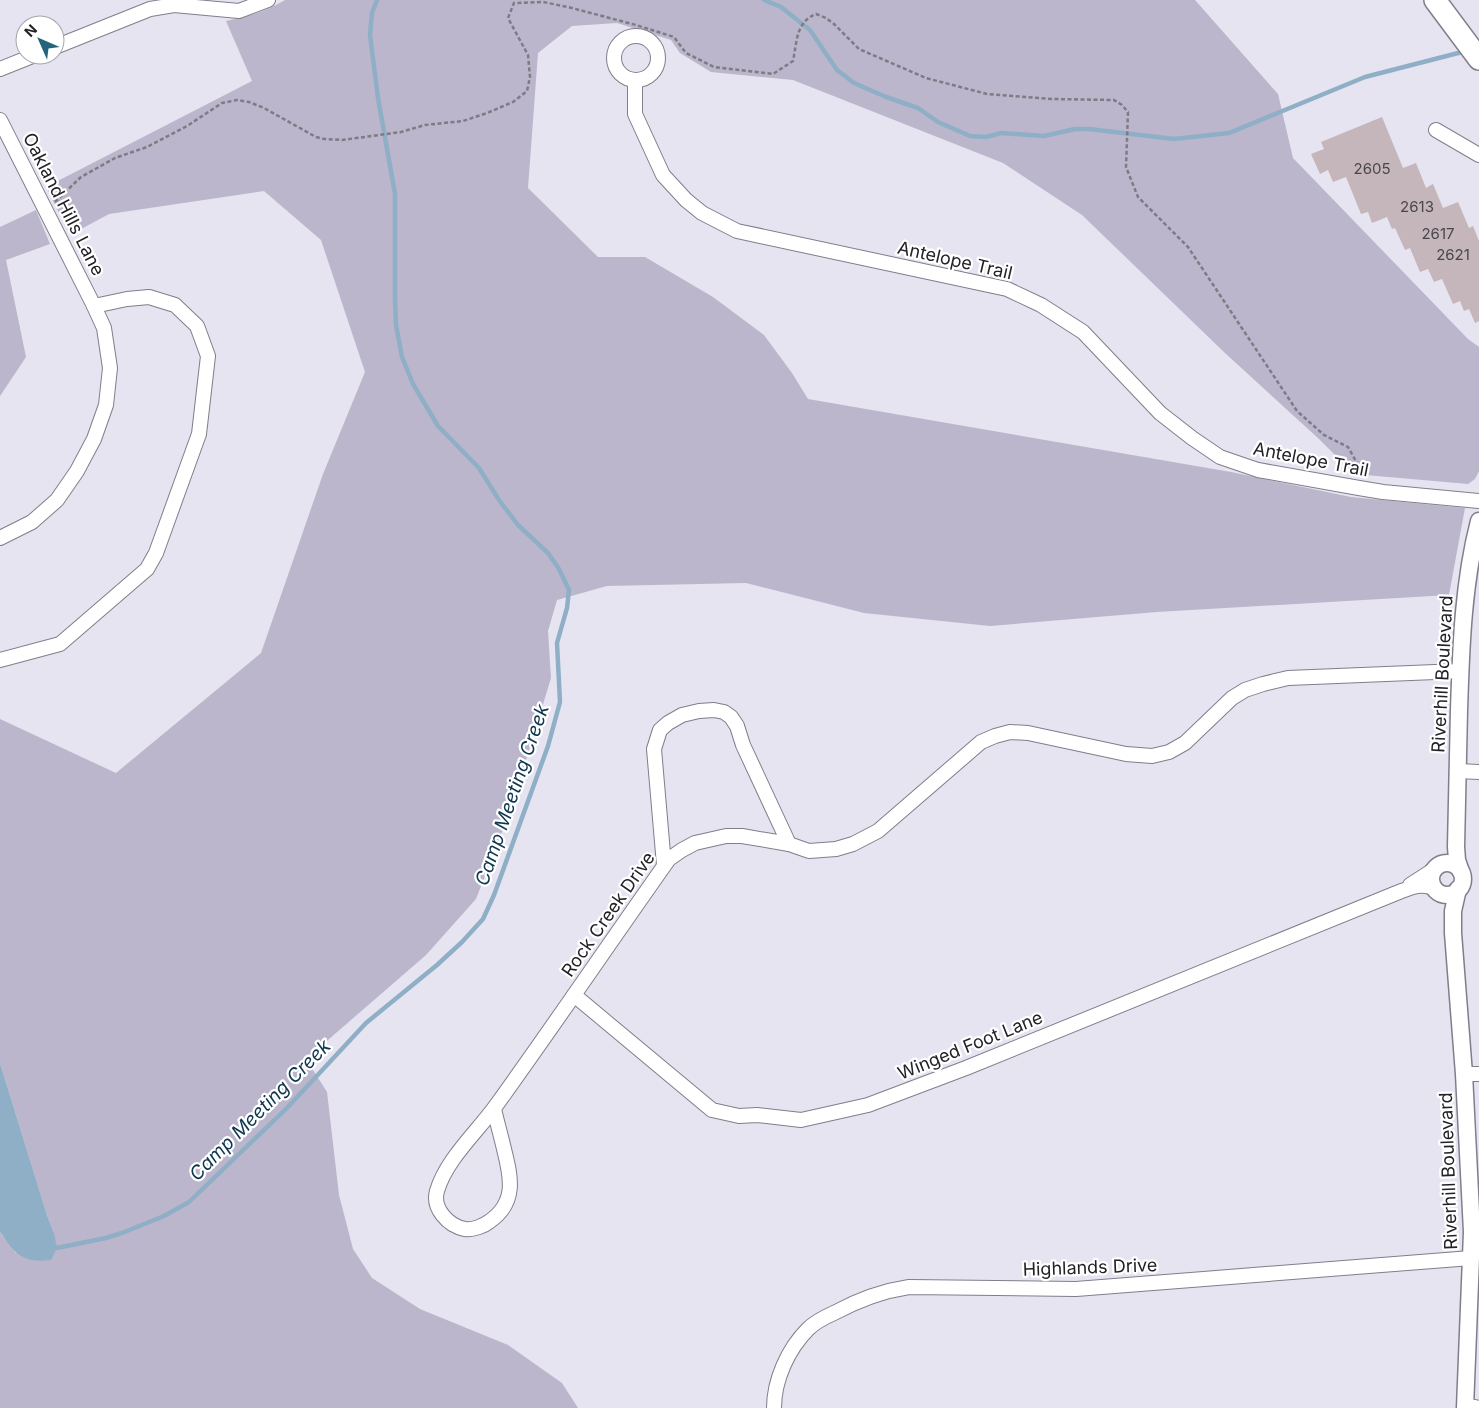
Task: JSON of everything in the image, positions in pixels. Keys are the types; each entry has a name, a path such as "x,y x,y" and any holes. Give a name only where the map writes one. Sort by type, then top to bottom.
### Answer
{"main road":[{"path":"1435,0 1479,59"}],"street":[{"path":"65,43 150,9 174,5 239,11 268,0"},
{"path":"0,69 15,63"},
{"name":"Antelope Trail","path":"635,81 636,114 663,175 686,200 702,213 737,231 1007,289 1041,305 1083,332 1160,413 1220,457 1258,470 1359,488 1479,501"},
{"name":"Oakland Hills Lane","path":"0,120 104,328 110,368 106,405 94,439 57,500 32,522 0,538"},
{"path":"1436,130 1479,155"},
{"path":"0,660 60,644 147,570 156,553 199,434 208,356 197,326 175,305 149,297 127,299 94,306"},
{"name":"Riverhill Boulevard","path":"1453,933 1453,911 1462,882 1457,860 1456,829 1461,635 1466,586 1479,521"},
{"name":"Rock Creek Drive","path":"494,1109 510,1173 510,1193 506,1204 487,1224 465,1229 453,1224 438,1209 437,1192 443,1175 494,1109 669,858 695,843 726,836 742,836 789,844 809,851 836,849 853,844 878,831 981,742 1010,732 1028,733 1126,754 1152,756 1169,752 1185,743 1232,698 1245,690 1263,684 1288,678 1460,672"},
{"path":"664,866 654,749 656,738 660,730 668,723 682,715 698,711 714,710 724,712 731,717 737,726 743,744 789,844"},
{"path":"1458,771 1479,772"},
{"name":"Riverhill Boulevard","path":"1456,829 1452,844 1431,878 1448,908 1472,1074 1470,1407"},
{"path":"1438,867 1449,863 1461,872"},
{"name":"Winged Foot Lane","path":"1399,892 1438,867"},
{"name":"Winged Foot Lane","path":"574,995 712,1110 739,1116 757,1115 801,1120 868,1105 899,1094 1417,885 1437,890"},
{"path":"1437,890 1447,895 1458,890"},
{"name":"Highlands Drive","path":"774,1408 776,1385 781,1370 798,1341 809,1328 823,1318 854,1302 890,1290 909,1287 1076,1289 1471,1258"}],"path":[{"path":"47,214 54,204 82,177 115,158 147,147 187,126 222,103 237,100 249,102 264,108 316,137 342,140 401,132 425,125 463,121 513,102 527,91 530,77 528,55 508,18 514,3 543,2 636,25 674,38 686,53 714,67 773,74 793,61 800,27 808,18 816,14 834,24 859,49 926,78 988,94 1051,99 1114,100 1122,105 1128,112 1126,167 1138,197 1188,248 1297,411 1324,434 1348,447 1357,463 1359,488"}],"shaded area":[{"path":"285,0 1195,0 1278,94 1293,158 1468,339 1479,347 1479,471 1475,479 1468,484 1354,474 1082,215 1003,163 793,80 711,72 680,53 671,40 617,23 572,26 538,53 528,188 598,257 645,257 713,297 764,335 792,373 808,399 1231,472 1351,497 1465,508 1449,595 1157,612 990,626 864,613 746,583 607,586 557,600 548,631 551,678 512,806 476,899 426,955 306,1059 327,1092 339,1195 353,1249 372,1278 420,1309 508,1345 562,1383 578,1408 0,1408 0,1232 16,1253 54,1233 0,1063 0,719 116,773 261,653 323,474 365,372 321,240 264,191 109,214 70,235 46,187 252,81 226,21 257,13"},
{"path":"36,210 50,244 6,260 26,357 0,396 0,227"}],"water":[{"path":"0,1063 54,1233 57,1248 51,1260 39,1261 23,1257 14,1251 0,1232"}],"building":[{"path":"1382,117 1403,168 1416,163 1426,188 1433,184 1443,208 1458,202 1469,228 1473,226 1479,241 1479,321 1475,323 1469,309 1464,311 1460,301 1453,304 1442,279 1434,282 1428,269 1420,272 1410,248 1405,250 1395,228 1392,229 1387,217 1372,223 1368,212 1361,214 1346,177 1333,182 1328,170 1320,174 1311,154 1324,149 1321,142"}],"waterway":[{"name":"Camp Meeting Creek","path":"54,1246 57,1248 122,1233 164,1216 189,1202 287,1108 366,1023 462,942 483,919 494,895 548,746 560,702 557,643 567,608 569,590 559,569 548,553 518,525 499,500 479,468 438,426 413,384 402,357 396,325 395,194 378,98 370,35 372,13 377,0"},
{"name":"Camp Meeting Creek","path":"764,0 781,7 810,30 837,70 854,83 918,108 938,122 970,136 986,137 1001,133 1044,136 1075,129 1174,139 1229,133 1365,77 1466,51"}]}
